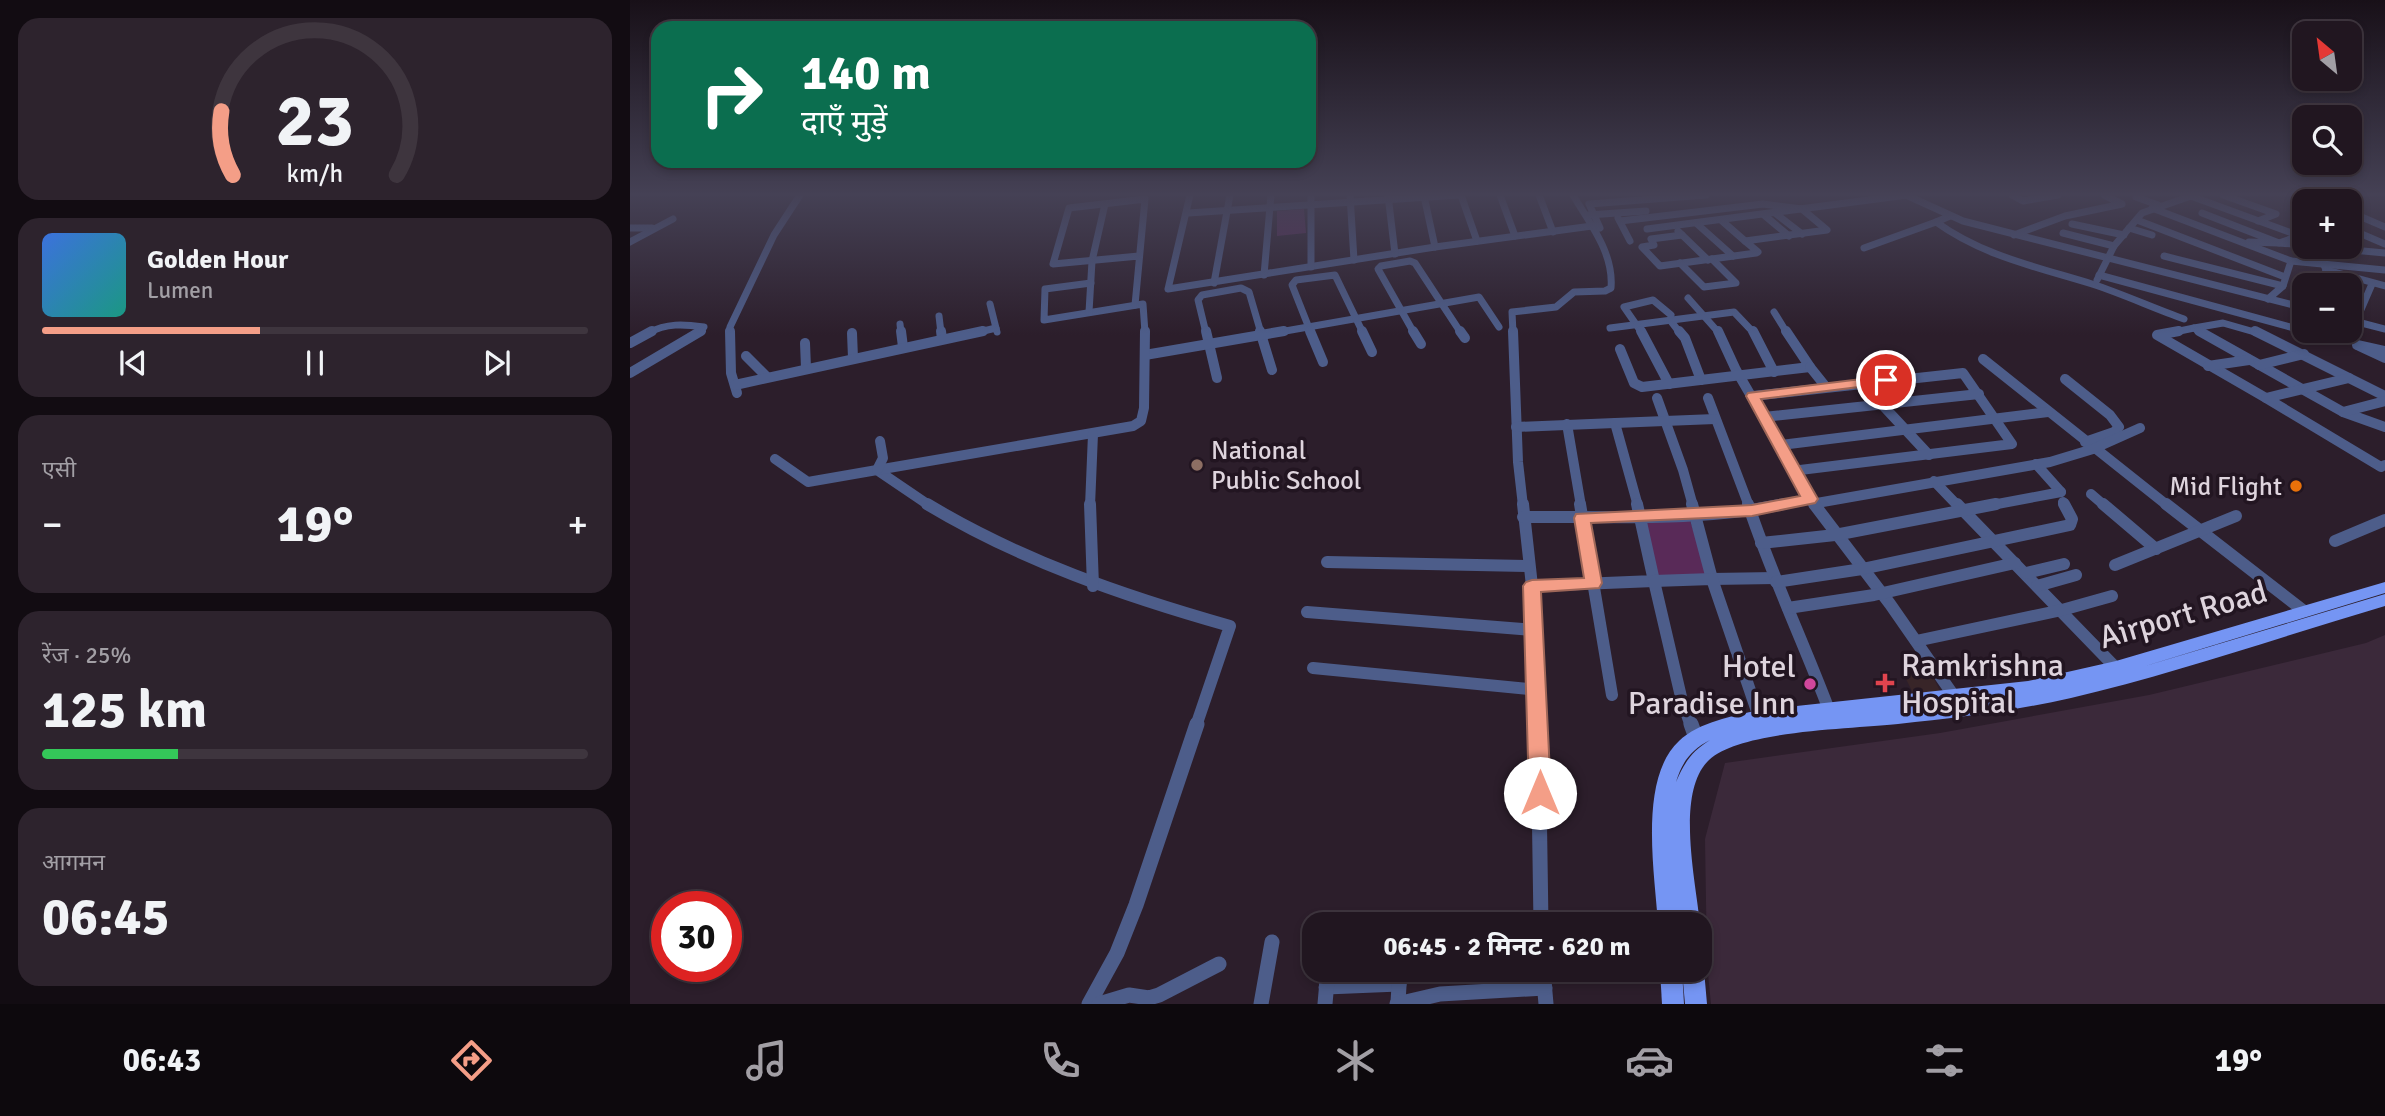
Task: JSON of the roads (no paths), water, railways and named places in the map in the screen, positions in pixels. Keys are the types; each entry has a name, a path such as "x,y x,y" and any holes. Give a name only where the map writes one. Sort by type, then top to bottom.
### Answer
{"main road":[{"name":"Airport Road","path":"1688,912 1680,803 1688,771 1703,754 1736,735 1959,703 2116,668 2385,587"},
{"name":"Airport Road","path":"1668,912 1663,793 1674,759 1696,738 1730,724 1829,710 2024,701 2115,680 2385,600"},
{"path":"1672,982 1673,1004"},
{"path":"1694,982 1696,1004"}],"street":[{"path":"770,242 735,314 729,335 736,389 767,377 806,368 942,339 997,331 990,304"},
{"path":"1059,242 1053,264 1139,256"},
{"path":"1089,312 1092,261 1096,242"},
{"path":"1135,305 1140,242"},
{"path":"1180,242 1168,289 1477,242"},
{"path":"1214,283 1222,242"},
{"path":"1264,275 1267,242"},
{"path":"1311,242 1311,267"},
{"path":"1353,242 1354,260"},
{"path":"1394,242 1395,254"},
{"path":"1434,242 1435,247"},
{"path":"1541,912 1538,690 1532,586 1516,427 1512,313 1550,309 1561,305 1574,292 1605,291 1611,288 1613,279 1599,242"},
{"path":"1653,242 1654,245 1642,247 1658,265 1758,253 1746,242"},
{"path":"1680,264 1704,288 1735,284 1691,242"},
{"path":"1717,242 1733,257"},
{"path":"1864,248 1881,242"},
{"path":"1962,242 2038,271 2094,285 2184,319"},
{"path":"2040,242 2292,305"},
{"path":"2098,242 2114,246"},
{"path":"2094,285 2118,242"},
{"path":"2155,271 2175,242"},
{"path":"2192,242 2285,276"},
{"path":"2241,242 2291,261 2325,267 2385,270"},
{"path":"2256,242 2292,244"},
{"path":"2276,242 2282,242"},
{"path":"2362,251 2385,253"},
{"path":"2164,256 2283,286"},
{"path":"1421,344 1378,269 1381,266 1413,261 1465,338"},
{"path":"2268,299 2283,286 2291,261"},
{"path":"2325,267 2385,286"},
{"path":"2323,273 2325,267"},
{"path":"1323,362 1292,285 1296,280 1335,275 1372,352"},
{"path":"2099,275 2292,327"},
{"path":"775,459 808,482 1093,434 1141,421 1144,411 1145,355 1143,304 1044,320 1045,289 1091,283"},
{"path":"2362,303 2372,284"},
{"path":"1217,378 1199,298 1241,288 1247,290 1272,370"},
{"path":"1145,355 1489,295"},
{"path":"1479,297 1499,327"},
{"path":"1688,298 1718,331 1781,445 1792,471 1810,499 1882,593 1959,703"},
{"path":"1669,384 1625,306 1647,300 1656,301 1685,338 1701,380"},
{"path":"1610,328 1670,318 1734,312 1754,332 1774,372"},
{"path":"1774,312 1826,387"},
{"path":"939,316 942,339"},
{"path":"630,343 664,324 673,322 704,327 630,373"},
{"path":"2385,398 2304,354 2237,325 2223,323 2157,335 2381,467 2385,465"},
{"path":"2362,323 2385,329"},
{"path":"900,324 903,347"},
{"path":"2194,328 2343,412 2385,427"},
{"path":"852,333 853,358"},
{"path":"805,343 806,368"},
{"path":"2385,351 2357,345 2385,358"},
{"path":"1620,349 1636,385 1642,387 1810,367"},
{"path":"2259,365 2304,354"},
{"path":"746,356 767,377"},
{"path":"1983,359 2089,445 2304,611"},
{"path":"2208,366 2249,360"},
{"path":"1753,396 1861,382 1963,373 2012,444 1792,471"},
{"path":"2266,398 2349,378"},
{"path":"2065,379 2110,415 2119,427 2089,445"},
{"path":"1861,382 1929,455"},
{"path":"1764,417 1979,394"},
{"path":"1657,398 1678,452 1712,579 1759,718"},
{"path":"1708,398 1732,456 1761,543 1829,710"},
{"path":"2343,412 2385,398"},
{"path":"1781,445 2048,412"},
{"path":"1516,427 1715,419"},
{"path":"1615,423 1640,516 1682,701 1696,738"},
{"path":"1567,424 1573,447 1582,518 1612,695"},
{"path":"1523,517 1695,515 1752,511 1810,499 1817,503 2036,464 2140,428"},
{"path":"1093,434 1090,498 1093,586"},
{"path":"877,470 883,458 880,441"},
{"path":"1761,543 1835,535 2061,492 2036,464"},
{"path":"877,470 957,524 1093,586 1230,626 1136,905 1116,953 1089,1004"},
{"path":"1934,481 2116,668"},
{"path":"2091,494 2156,549"},
{"path":"1532,586 1712,579 1776,580 1862,569 2072,524 2063,502"},
{"path":"2115,565 2236,516"},
{"path":"2335,541 2385,520"},
{"path":"1327,562 1414,561 1529,566"},
{"path":"1788,608 1882,593 2015,563"},
{"path":"2026,573 2064,564"},
{"path":"2036,586 2076,575"},
{"path":"1916,641 2062,610 2112,596"},
{"path":"1307,612 1534,630"},
{"path":"1312,668 1538,690"},
{"path":"1261,1004 1272,942"},
{"path":"1099,1004 1129,995 1140,998 1159,995 1219,964"},
{"path":"1326,996 1381,982"},
{"path":"1399,982 1397,1003 1546,996"}],"place":[{"name":"National Public School","path":"1197,465"},
{"name":"Mid Flight","path":"2296,486"},
{"name":"Ramkrishna Hospital","path":"1885,683"},
{"name":"Hotel Paradise Inn","path":"1810,684"}]}
